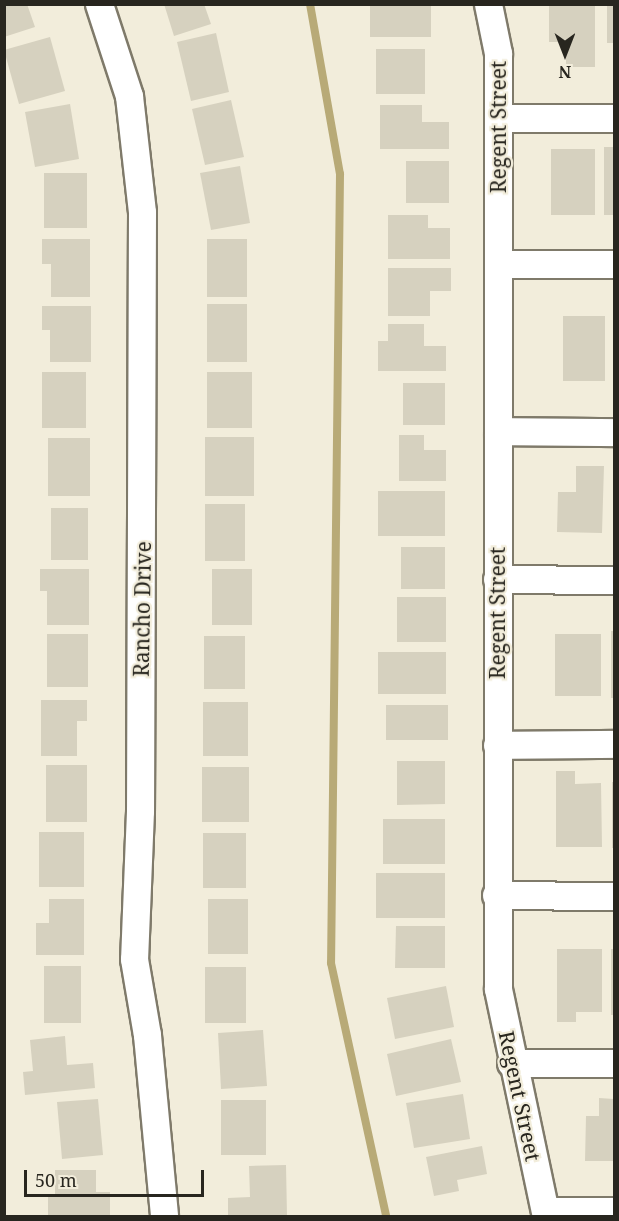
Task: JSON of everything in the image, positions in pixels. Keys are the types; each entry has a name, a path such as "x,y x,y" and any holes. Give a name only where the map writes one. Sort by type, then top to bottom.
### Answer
{"street":[{"name":"Rancho Drive","path":"99,4 129,96 142,212 140,799 134,959 147,1035 164,1216"},
{"name":"Regent Street","path":"488,4 498,53 499,118 496,895 498,989 511,1062 546,1214"},
{"path":"499,118 615,118"},
{"path":"499,264 615,264"},
{"path":"498,431 615,432"},
{"path":"497,579 615,580"},
{"path":"497,745 615,744"},
{"path":"496,895 615,896"},
{"path":"511,1062 615,1063"},
{"path":"546,1214 615,1211"}],"building":[{"path":"4,4 27,4 35,27 4,37"},
{"path":"164,4 204,4 211,24 174,36"},
{"path":"370,4 431,4 431,37 370,37"},
{"path":"549,4 595,4 595,67 566,67 566,42 549,42"},
{"path":"607,4 614,4 614,43 607,43"},
{"path":"216,33 229,92 191,101 177,42"},
{"path":"50,37 65,91 19,104 4,50"},
{"path":"376,49 425,49 425,94 376,94"},
{"path":"231,100 244,157 205,165 192,109"},
{"path":"70,104 79,159 35,167 25,112"},
{"path":"380,105 422,105 422,122 449,122 449,149 380,149"},
{"path":"604,147 614,147 614,215 604,215"},
{"path":"551,149 595,149 595,215 551,215"},
{"path":"406,161 449,161 449,203 406,203"},
{"path":"240,166 250,223 211,230 200,173"},
{"path":"44,173 87,173 87,228 44,228"},
{"path":"388,215 428,215 428,228 450,228 450,259 388,259"},
{"path":"42,239 90,239 90,297 51,297 51,264 42,264"},
{"path":"207,239 247,239 247,297 207,297"},
{"path":"388,268 451,268 451,291 430,291 430,316 388,316"},
{"path":"207,304 247,304 247,362 207,362"},
{"path":"42,306 91,306 91,362 50,362 50,330 42,330"},
{"path":"563,316 605,316 605,381 563,381"},
{"path":"388,324 424,324 424,346 446,346 446,371 378,371 378,341 388,341"},
{"path":"42,372 86,372 86,428 42,428"},
{"path":"207,372 252,372 252,428 207,428"},
{"path":"403,383 445,383 445,425 403,425"},
{"path":"399,435 424,435 424,450 446,450 446,481 399,481"},
{"path":"205,437 254,437 254,496 205,496"},
{"path":"48,438 90,438 90,496 48,496"},
{"path":"576,466 604,466 602,533 557,532 558,492 576,492"},
{"path":"378,491 445,491 445,536 378,536"},
{"path":"205,504 245,504 245,561 205,561"},
{"path":"51,508 88,508 88,560 51,560"},
{"path":"401,547 445,547 445,589 401,589"},
{"path":"40,569 89,569 89,625 47,625 47,591 40,591"},
{"path":"212,569 252,569 252,625 212,625"},
{"path":"397,597 446,597 446,642 397,642"},
{"path":"611,631 614,631 614,698 611,698"},
{"path":"47,634 88,634 88,687 47,687"},
{"path":"555,634 601,634 601,696 555,696"},
{"path":"204,636 245,636 245,689 204,689"},
{"path":"378,652 446,652 446,694 378,694"},
{"path":"41,700 87,700 87,721 77,721 77,756 41,756"},
{"path":"203,702 248,702 248,756 203,756"},
{"path":"386,705 448,705 448,740 386,740"},
{"path":"397,761 445,761 445,804 397,805"},
{"path":"46,765 87,765 87,822 46,822"},
{"path":"202,767 249,767 249,822 202,822"},
{"path":"556,771 575,771 575,784 601,783 602,847 556,847"},
{"path":"612,782 614,782 614,848 612,848"},
{"path":"383,819 445,819 445,864 383,864"},
{"path":"39,832 84,832 84,887 39,887"},
{"path":"203,833 246,833 246,888 203,888"},
{"path":"376,873 445,873 445,918 376,918"},
{"path":"49,899 84,899 84,955 36,955 36,923 49,923"},
{"path":"208,899 248,899 248,954 208,954"},
{"path":"396,926 445,926 445,968 395,968"},
{"path":"557,949 602,949 602,1012 576,1012 576,1022 557,1022"},
{"path":"611,949 614,949 614,1015 611,1015"},
{"path":"44,966 81,966 81,1023 44,1023"},
{"path":"205,967 246,967 246,1023 205,1023"},
{"path":"446,986 454,1027 395,1039 387,998"},
{"path":"263,1030 267,1086 221,1089 218,1033"},
{"path":"65,1036 67,1065 93,1063 95,1088 25,1095 23,1072 33,1071 30,1040"},
{"path":"451,1039 461,1082 396,1096 387,1054"},
{"path":"463,1094 470,1139 414,1148 406,1103"},
{"path":"599,1098 614,1099 614,1161 585,1161 586,1116 599,1116"},
{"path":"98,1099 103,1155 62,1159 57,1102"},
{"path":"221,1100 266,1100 266,1155 221,1155"},
{"path":"482,1146 487,1174 457,1180 459,1191 434,1196 426,1157"},
{"path":"286,1165 287,1216 228,1216 228,1198 250,1197 249,1166"},
{"path":"55,1170 96,1170 96,1192 110,1192 110,1216 48,1216 48,1195 55,1195"}],"waterway":[{"path":"310,4 340,174 331,963 386,1216"}]}
